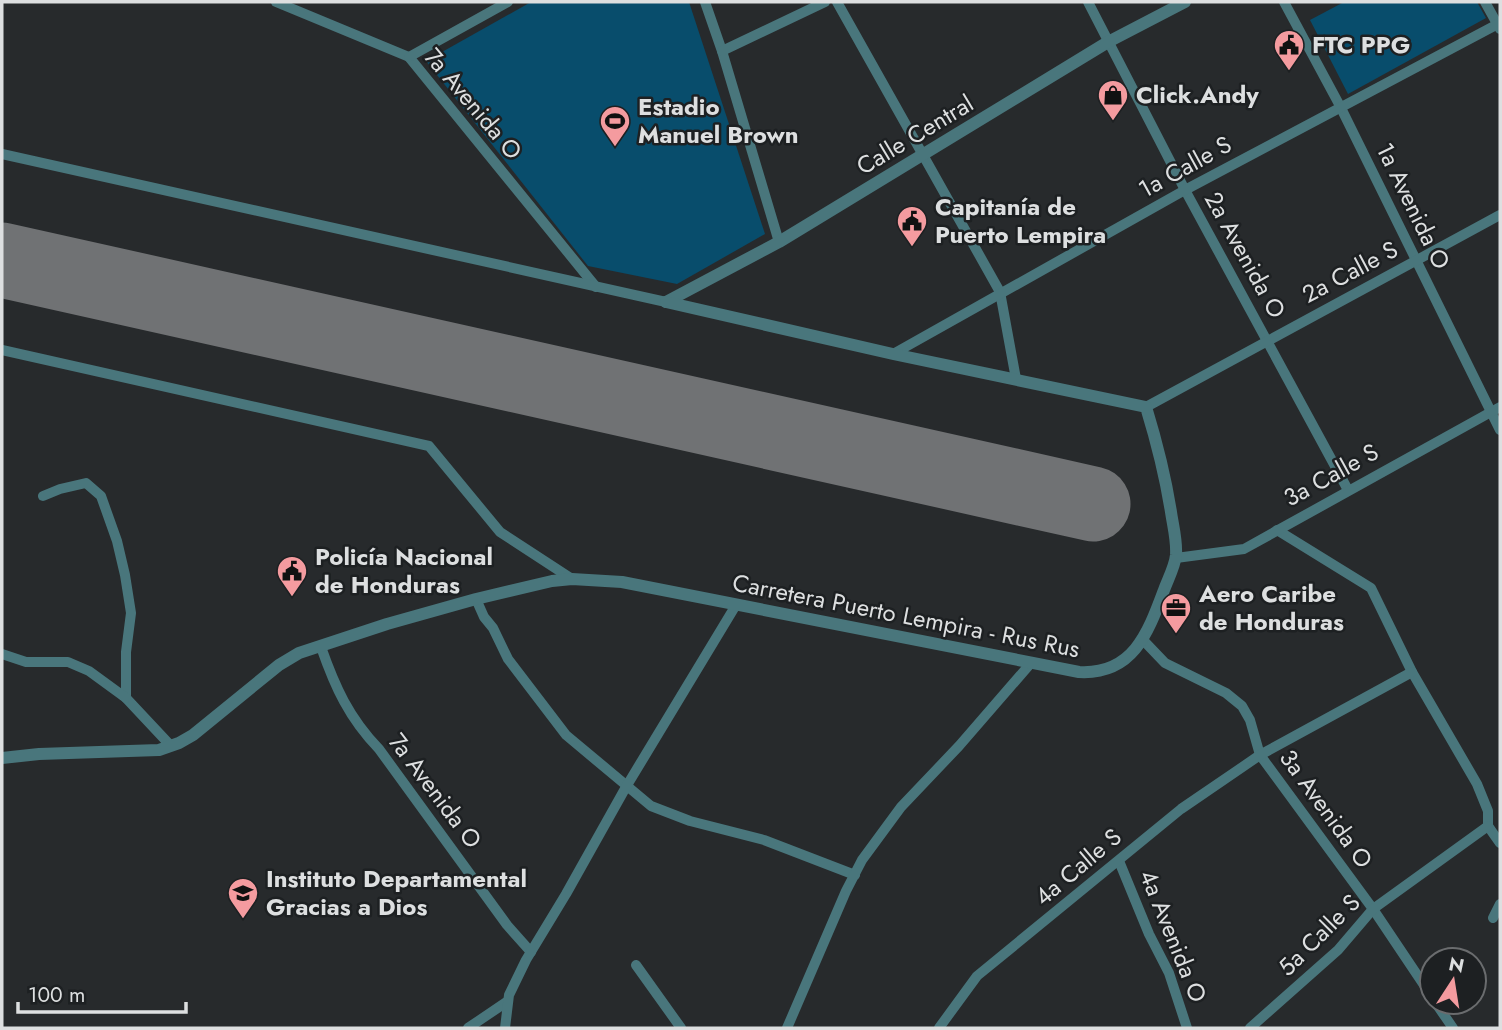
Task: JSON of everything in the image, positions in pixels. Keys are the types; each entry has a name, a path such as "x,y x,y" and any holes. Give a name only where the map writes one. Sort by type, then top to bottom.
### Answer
{"street":[{"name":"7a Avenida O","path":"276,2 409,57 596,287"},
{"path":"480,2 488,13"},
{"path":"409,57 508,2"},
{"path":"705,2 779,242"},
{"path":"722,51 825,2"},
{"path":"837,2 1000,292 1016,379"},
{"name":"2a Avenida O","path":"1088,2 1185,190 1348,490"},
{"name":"Calle Central","path":"666,302 779,242 1108,42 1185,2"},
{"name":"1a Avenida O","path":"1284,2 1495,409 1500,430"},
{"path":"1485,2 1499,25"},
{"name":"1a Calle S","path":"893,354 1185,190 1340,106 1499,25"},
{"path":"2,154 893,354 1146,407"},
{"name":"2a Calle S","path":"1146,407 1500,215"},
{"path":"2,350 429,446 500,532 572,579"},
{"name":"Carretera Puerto Lempira - Rus Rus","path":"2,758 39,754 159,750 193,735 279,665 299,653 476,599 572,579 622,582 1079,672 1108,670 1120,664 1143,640 1153,621 1176,558 1162,456 1146,407"},
{"name":"3a Calle S","path":"1176,558 1244,549 1495,409"},
{"path":"43,496 86,483 101,496 117,541 131,613 126,652 126,698"},
{"path":"1277,530 1371,587 1412,673 1477,783 1488,811 1488,826 1500,843"},
{"path":"476,599 508,659 566,735 652,806 690,821 764,840 855,875"},
{"path":"505,1028 509,995 531,952 626,787 736,605"},
{"name":"3a Avenida O","path":"1143,640 1165,663 1226,693 1242,706 1250,720 1260,755 1373,909 1418,976"},
{"name":"7a Avenida O","path":"321,646 336,690 361,731 379,749 507,925 531,952"},
{"path":"2,653 26,662 68,662 89,671 126,698 171,746"},
{"path":"787,1028 862,860 901,807 959,746 1031,663"},
{"name":"4a Calle S","path":"939,1028 977,976 1181,809 1260,755 1412,673"},
{"name":"5a Calle S","path":"1251,1028 1338,950 1373,909 1488,826"},
{"name":"4a Avenida O","path":"1119,861 1149,934 1169,973 1187,1028"},
{"path":"1493,918 1500,904"},
{"path":"636,965 681,1028"},
{"path":"468,1028 508,1000"}],"shaded area":[{"name":"Estadio Manuel Brown","path":"531,2 689,2 765,234 677,284 588,266 426,61"},
{"path":"1344,2 1477,2 1486,18 1348,94 1310,20"}],"runway":[{"path":"2,260 1093,504"}],"place":[{"name":"FTC PPG","path":"1289,72"},
{"name":"Click.Andy","path":"1113,122"},
{"name":"Estadio Manuel Brown","path":"615,148"},
{"name":"Capitanía de Puerto Lempira","path":"912,248"},
{"name":"Policía Nacional de Honduras","path":"292,598"},
{"name":"Aero Caribe de Honduras","path":"1176,635"},
{"name":"Instituto Departamental Gracias a Dios","path":"243,920"}]}
